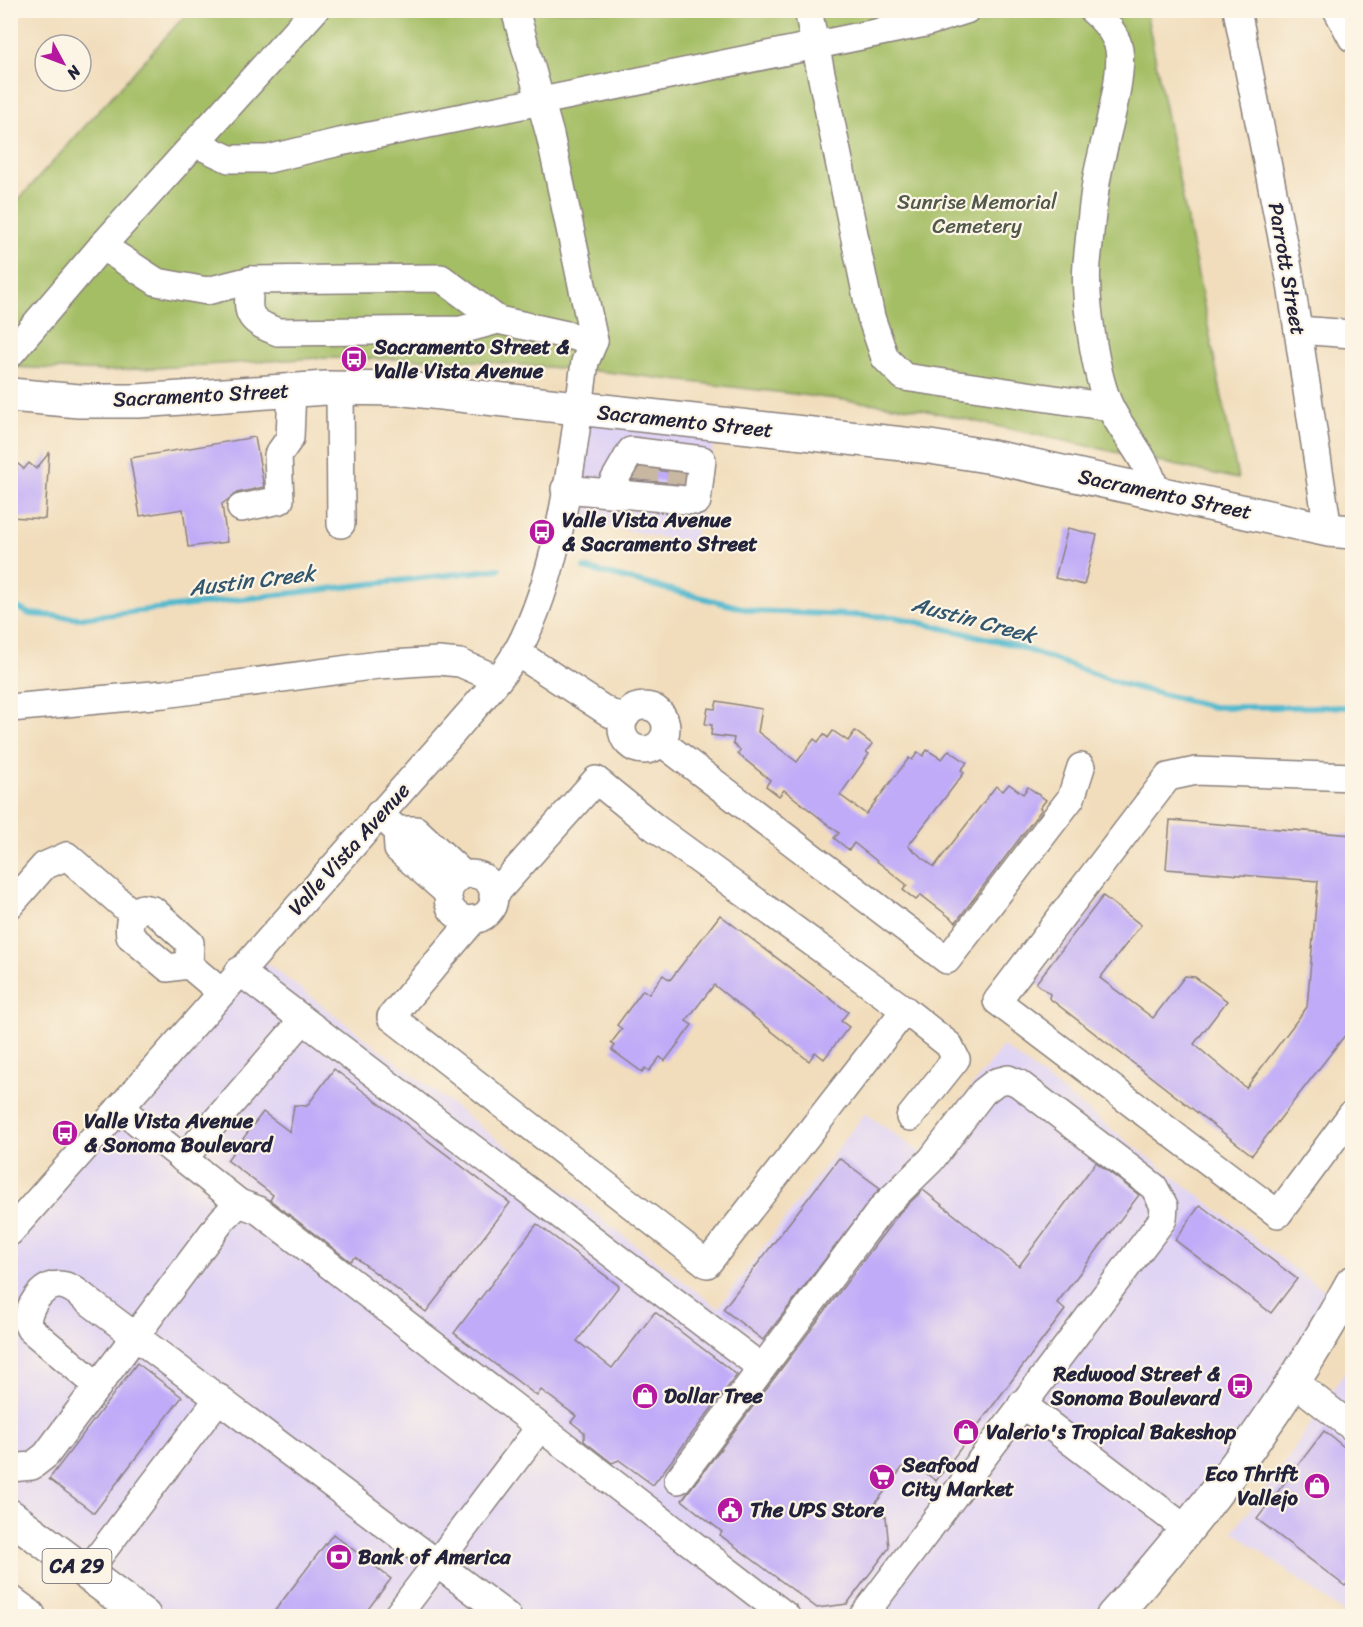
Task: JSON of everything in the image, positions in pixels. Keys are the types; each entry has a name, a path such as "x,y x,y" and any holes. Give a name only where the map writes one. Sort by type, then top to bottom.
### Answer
{"main road":[{"name":"Sacramento Street","path":"10,395 79,401 138,401 292,390 405,389 930,447 993,457 1340,531"},
{"path":"1113,1617 1187,1530 1322,1338 1353,1283"},
{"name":"CA 29","path":"10,1516 144,1617"},
{"path":"10,1602 29,1617"}],"street":[{"path":"10,354 102,246 315,10"},
{"path":"102,246 157,282 207,291 251,280 441,278 498,320 594,341 541,101 515,10"},
{"path":"808,10 871,317 885,358 904,377 1110,407"},
{"path":"195,143 229,159 268,159 925,23 966,10"},
{"path":"1092,10 1103,19 1118,44 1118,84 1097,178 1087,267 1092,333 1110,407 1141,454 1152,475 1155,491"},
{"name":"Parrott Street","path":"1237,10 1298,330 1340,531"},
{"path":"1337,10 1353,38"},
{"path":"251,280 246,308 256,324 278,332 461,330 498,320"},
{"path":"1298,330 1353,334"},
{"name":"Valle Vista Avenue","path":"10,1232 239,971 388,822 516,652 534,611 553,556 585,363 594,341"},
{"path":"340,388 341,524"},
{"path":"241,508 280,500 278,455 290,438 292,390"},
{"path":"645,472 649,417"},
{"path":"681,477 691,421"},
{"path":"606,493 631,450 645,472 681,477"},
{"path":"565,489 606,493 645,472 681,477"},
{"path":"516,652 611,714 626,716 623,723 624,737 634,747 647,750 661,742 947,960 1071,798 1081,767"},
{"path":"10,708 164,694 378,665 438,661 460,663 497,679"},
{"path":"1353,777 1196,771 1168,777 997,1001 1278,1214 1353,1114"},
{"path":"493,896 596,780 654,827 949,1045 956,1059 910,1118"},
{"path":"388,822 416,830 457,884"},
{"path":"10,905 44,866 67,856 133,914 128,924 130,936 168,968 189,965 221,992"},
{"path":"474,919 460,917 454,913 448,900 457,884 471,874 484,879 493,896 493,903 486,914 474,919 391,1017 707,1264 904,1010"},
{"path":"239,971 762,1368"},
{"path":"183,1159 303,1020"},
{"path":"678,1480 883,1207 931,1160 983,1092 996,1082 1008,1079 1018,1083 1154,1187 1162,1198 1165,1213 1152,1235 863,1617"},
{"path":"120,1108 239,1203 258,1210 786,1617"},
{"path":"12,1466 32,1466 46,1455 222,1220 239,1203"},
{"path":"98,1386 36,1337 27,1323 32,1303 47,1290 58,1285 71,1289 219,1398 507,1617"},
{"path":"1293,1381 1353,1426"},
{"path":"86,1573 219,1398"},
{"path":"1022,1404 1187,1530"},
{"path":"397,1617 540,1427"}],"shaded area":[{"path":"591,414 717,430 693,544 567,518"},
{"path":"255,954 718,1308 865,1113 921,1153 1003,1046 1313,1283 1344,1299 1113,1616 142,1616 11,1515 11,1229"},
{"path":"1352,1361 1352,1616 1348,1616 1233,1531 1282,1468"}],"green space":[{"name":"Sunrise Memorial Cemetery","path":"189,11 1146,11 1238,479 919,409 607,372 463,360 319,358 107,371 11,367 11,208"}],"building":[{"path":"255,437 264,487 237,493 222,504 227,542 188,547 183,509 140,516 130,458"},
{"path":"49,453 45,519 10,517 10,472 18,464 24,469 29,463 36,469"},
{"path":"639,468 684,474 683,484 633,479"},
{"path":"1068,528 1097,535 1084,585 1055,578"},
{"path":"717,701 762,709 758,732 797,762 814,739 818,742 824,734 828,738 833,731 848,741 855,731 872,744 866,752 869,754 840,795 866,814 909,758 912,760 918,752 923,756 927,750 942,759 949,750 967,763 961,770 964,773 908,846 934,867 996,786 1003,791 1009,784 1023,794 1028,787 1046,800 1040,808 1042,809 956,922 921,895 916,900 903,890 907,885 854,843 849,850 834,838 839,833 784,790 779,796 766,786 770,780 738,754 740,750 733,744 734,738 711,735 712,725 705,724 708,708 715,709"},
{"path":"1170,820 1353,835 1353,1025 1252,1155 1049,998 1050,994 1036,983 1103,896 1141,925 1100,978 1153,1018 1185,976 1195,977 1227,1001 1194,1044 1246,1088 1307,1007 1318,881 1166,869"},
{"path":"720,915 848,1012 841,1021 849,1027 824,1059 815,1052 809,1061 714,985 686,1021 692,1025 665,1061 660,1057 649,1071 645,1068 642,1072 612,1050 615,1046 611,1043 622,1029 617,1025 643,990 649,994 663,975 670,980"},
{"path":"334,1069 510,1203 426,1312 355,1257 350,1261 270,1200 273,1195 227,1160 263,1112 290,1132 294,1105 307,1106"},
{"path":"839,1158 880,1188 763,1340 723,1309"},
{"path":"1096,1162 1139,1195 1057,1303 1065,1310 936,1481 908,1460 872,1508 886,1517 889,1548 847,1604 817,1608 720,1535 722,1532 682,1500 900,1212 923,1190 1019,1266"},
{"path":"1200,1205 1297,1279 1271,1313 1175,1240"},
{"path":"537,1224 619,1286 577,1341 612,1368 655,1312 737,1375 653,1485 619,1460 612,1463 584,1441 584,1432 571,1422 576,1416 541,1390 537,1396 454,1333"},
{"path":"137,1363 182,1397 94,1513 49,1479"},
{"name":"Eco Thrift Vallejo","path":"1324,1431 1353,1454 1353,1576 1345,1586 1257,1519"},
{"name":"Bank of America","path":"333,1534 391,1579 362,1617 270,1617"}],"waterway":[{"name":"Austin Creek","path":"584,568 754,611 895,617 1011,644 1122,684 1213,707 1352,707"},
{"name":"Austin Creek","path":"10,604 30,614 79,618 499,569"}],"tunnel":[{"path":"644,480 646,460"},
{"path":"680,484 682,465"}],"place":[{"name":"Sacramento Street & Valle Vista Avenue","path":"354,359"},
{"name":"Valle Vista Avenue & Sacramento Street","path":"542,532"},
{"name":"Valle Vista Avenue & Sonoma Boulevard","path":"65,1133"},
{"name":"Redwood Street & Sonoma Boulevard","path":"1240,1386"},
{"name":"Dollar Tree","path":"645,1396"},
{"name":"Valerio's Tropical Bakeshop","path":"966,1432"},
{"name":"Seafood City Market","path":"882,1477"},
{"name":"Eco Thrift Vallejo","path":"1317,1486"},
{"name":"The UPS Store","path":"730,1510"},
{"name":"Bank of America","path":"339,1557"}]}
